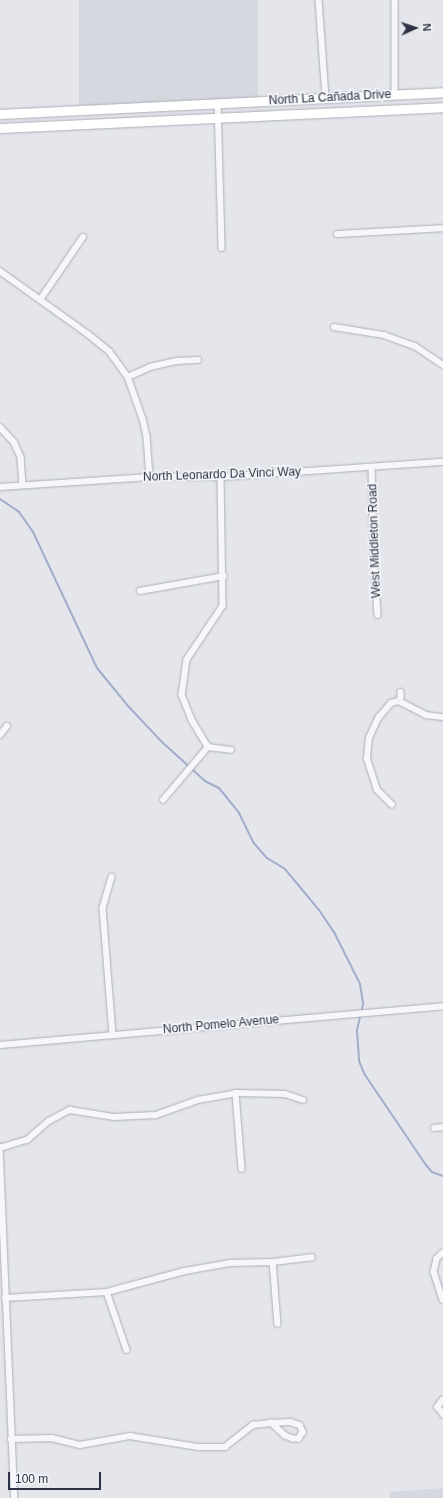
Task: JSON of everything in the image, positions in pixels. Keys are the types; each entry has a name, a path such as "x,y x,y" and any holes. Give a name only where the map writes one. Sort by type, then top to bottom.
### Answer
{"main road":[{"name":"North La Cañada Drive","path":"0,114 443,92"},
{"name":"North La Cañada Drive","path":"0,128 443,107"}],"street":[{"path":"319,0 326,98"},
{"path":"395,0 395,94"},
{"path":"218,103 222,248"},
{"path":"337,234 443,228"},
{"path":"40,300 83,237"},
{"path":"0,271 88,334 110,352 128,377 143,419 147,437 150,477"},
{"path":"334,327 384,335 415,346 443,365"},
{"path":"128,377 150,367 177,361 198,360"},
{"path":"0,427 14,442 20,458 23,485"},
{"name":"North Leonardo Da Vinci Way","path":"0,487 150,477 221,477 443,462"},
{"name":"West Middleton Road","path":"372,467 374,551 378,615"},
{"path":"208,747 192,720 182,695 187,660 223,606 224,576 221,477"},
{"path":"140,591 224,576"},
{"path":"401,692 401,701"},
{"path":"392,805 377,790 367,759 369,738 379,717 391,703 401,701 426,714 443,717"},
{"path":"0,735 7,726"},
{"path":"208,747 231,750"},
{"path":"163,800 208,747"},
{"path":"112,877 103,908 113,1034"},
{"name":"North Pomelo Avenue","path":"0,1044 443,1006"},
{"path":"236,1093 242,1169"},
{"path":"14,1498 0,1147 27,1140 49,1121 70,1110 114,1117 156,1115 198,1100 236,1093 285,1094 303,1100"},
{"path":"434,1128 443,1127"},
{"path":"443,1253 437,1259 434,1272 443,1300"},
{"path":"6,1298 107,1292 185,1271 230,1263 273,1262 312,1257"},
{"path":"273,1262 278,1324"},
{"path":"107,1292 127,1350"},
{"path":"443,1400 438,1407 443,1414"},
{"path":"11,1439 52,1438 80,1445 130,1436 198,1447 225,1447 253,1425 271,1423 290,1422 300,1425 303,1432 299,1439 293,1439 285,1436 271,1423"}],"shaded area":[{"path":"79,0 258,0 258,105 79,105"},
{"path":"443,1488 443,1498 390,1498 390,1492"}],"waterway":[{"path":"0,499 19,512 33,532 97,668 128,706 162,742 205,781 219,788 239,813 253,842 267,858 285,869 319,910 334,932 360,984 363,1004 357,1031 359,1061 365,1075 426,1165 432,1172 443,1176"}]}
